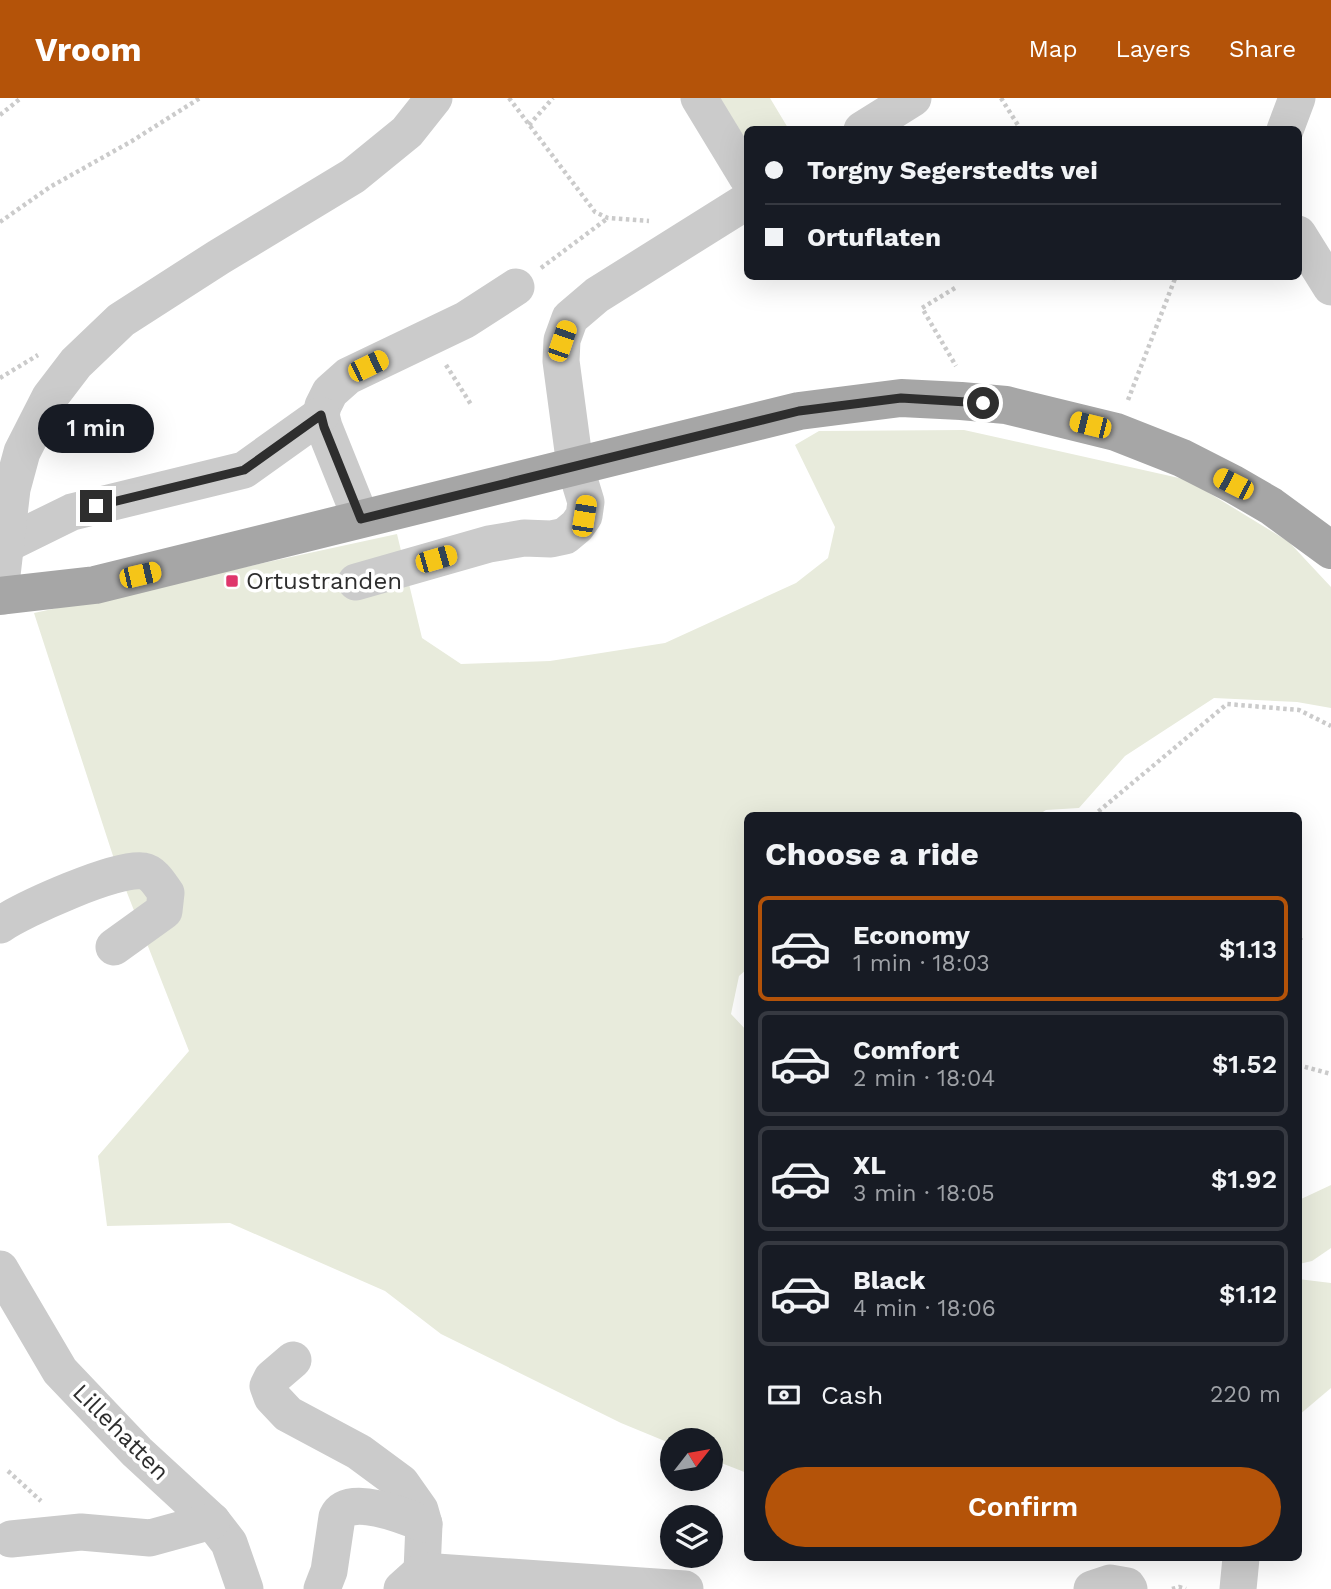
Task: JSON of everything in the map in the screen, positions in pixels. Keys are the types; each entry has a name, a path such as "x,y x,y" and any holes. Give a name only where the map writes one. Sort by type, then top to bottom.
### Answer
{"main road":[{"path":"2,596 95,585 799,411 901,398 1006,405 1116,432 1182,458 1233,484 1329,544"}],"street":[{"path":"2,596 12,489 22,452 50,397 96,342 121,320 175,285 353,176 407,132 434,98"},
{"path":"699,98 744,172"},
{"path":"868,126 913,98"},
{"path":"1286,126 1297,98"},
{"path":"356,582 489,544 524,538 551,539 565,536 577,526 584,516 586,502 575,466 561,361 562,341 570,318 589,300 744,203"},
{"path":"1302,240 1331,287"},
{"path":"7,544 72,512 244,470 321,415 330,392 348,376 465,320 516,287"},
{"path":"321,415 361,519"},
{"path":"0,925 19,913 56,897 124,872 146,871 157,879 166,893 164,911 114,947"},
{"name":"Lillehatten","path":"0,1269 60,1371 137,1452 212,1521 229,1543 246,1589"},
{"path":"293,1360 272,1378 268,1386 272,1397 288,1414 359,1452 401,1483 420,1510 424,1524 412,1580 685,1589"},
{"path":"322,1589 329,1571 337,1517 346,1507 357,1505 401,1514 424,1524"},
{"path":"11,1539 81,1532 150,1538 212,1521"},
{"path":"1238,1589 1241,1561"},
{"path":"1092,1589 1110,1583 1127,1586 1129,1589"}],"path":[{"path":"0,115 21,98"},
{"path":"0,222 50,187 132,141 200,98"},
{"path":"509,98 595,212 608,218 673,223 691,236"},
{"path":"529,125 553,98"},
{"path":"1001,98 1018,126"},
{"path":"516,287 608,218"},
{"path":"1116,432 1174,280"},
{"path":"955,288 922,308 958,370"},
{"path":"453,376 472,406"},
{"path":"1098,812 1227,704 1299,710 1331,726"},
{"path":"1302,1066 1331,1074"},
{"path":"1172,1589 1186,1589"}],"shaded area":[{"path":"711,98 770,98 787,126 744,126 744,148"},
{"path":"964,430 1188,480 1289,542 1331,587 1331,708 1297,702 1214,698 1125,756 1079,808 1043,812 744,812 744,972 739,976 731,1014 744,1028 744,1472 723,1464 723,1428 660,1428 660,1439 621,1423 441,1334 385,1291 230,1223 107,1226 98,1156 189,1051 115,862 34,613 397,534 422,638 461,664 550,661 665,643 796,583 828,558 835,527 795,445 819,431"},
{"path":"1331,1185 1331,1248 1312,1261 1302,1263 1302,1199"},
{"path":"1302,1279 1331,1283 1331,1388 1302,1412"}],"place":[{"name":"Ortustranden","path":"232,581"}],"route":[{"path":"96,506 244,470 321,415 361,519 799,411 901,398 983,403"}]}
